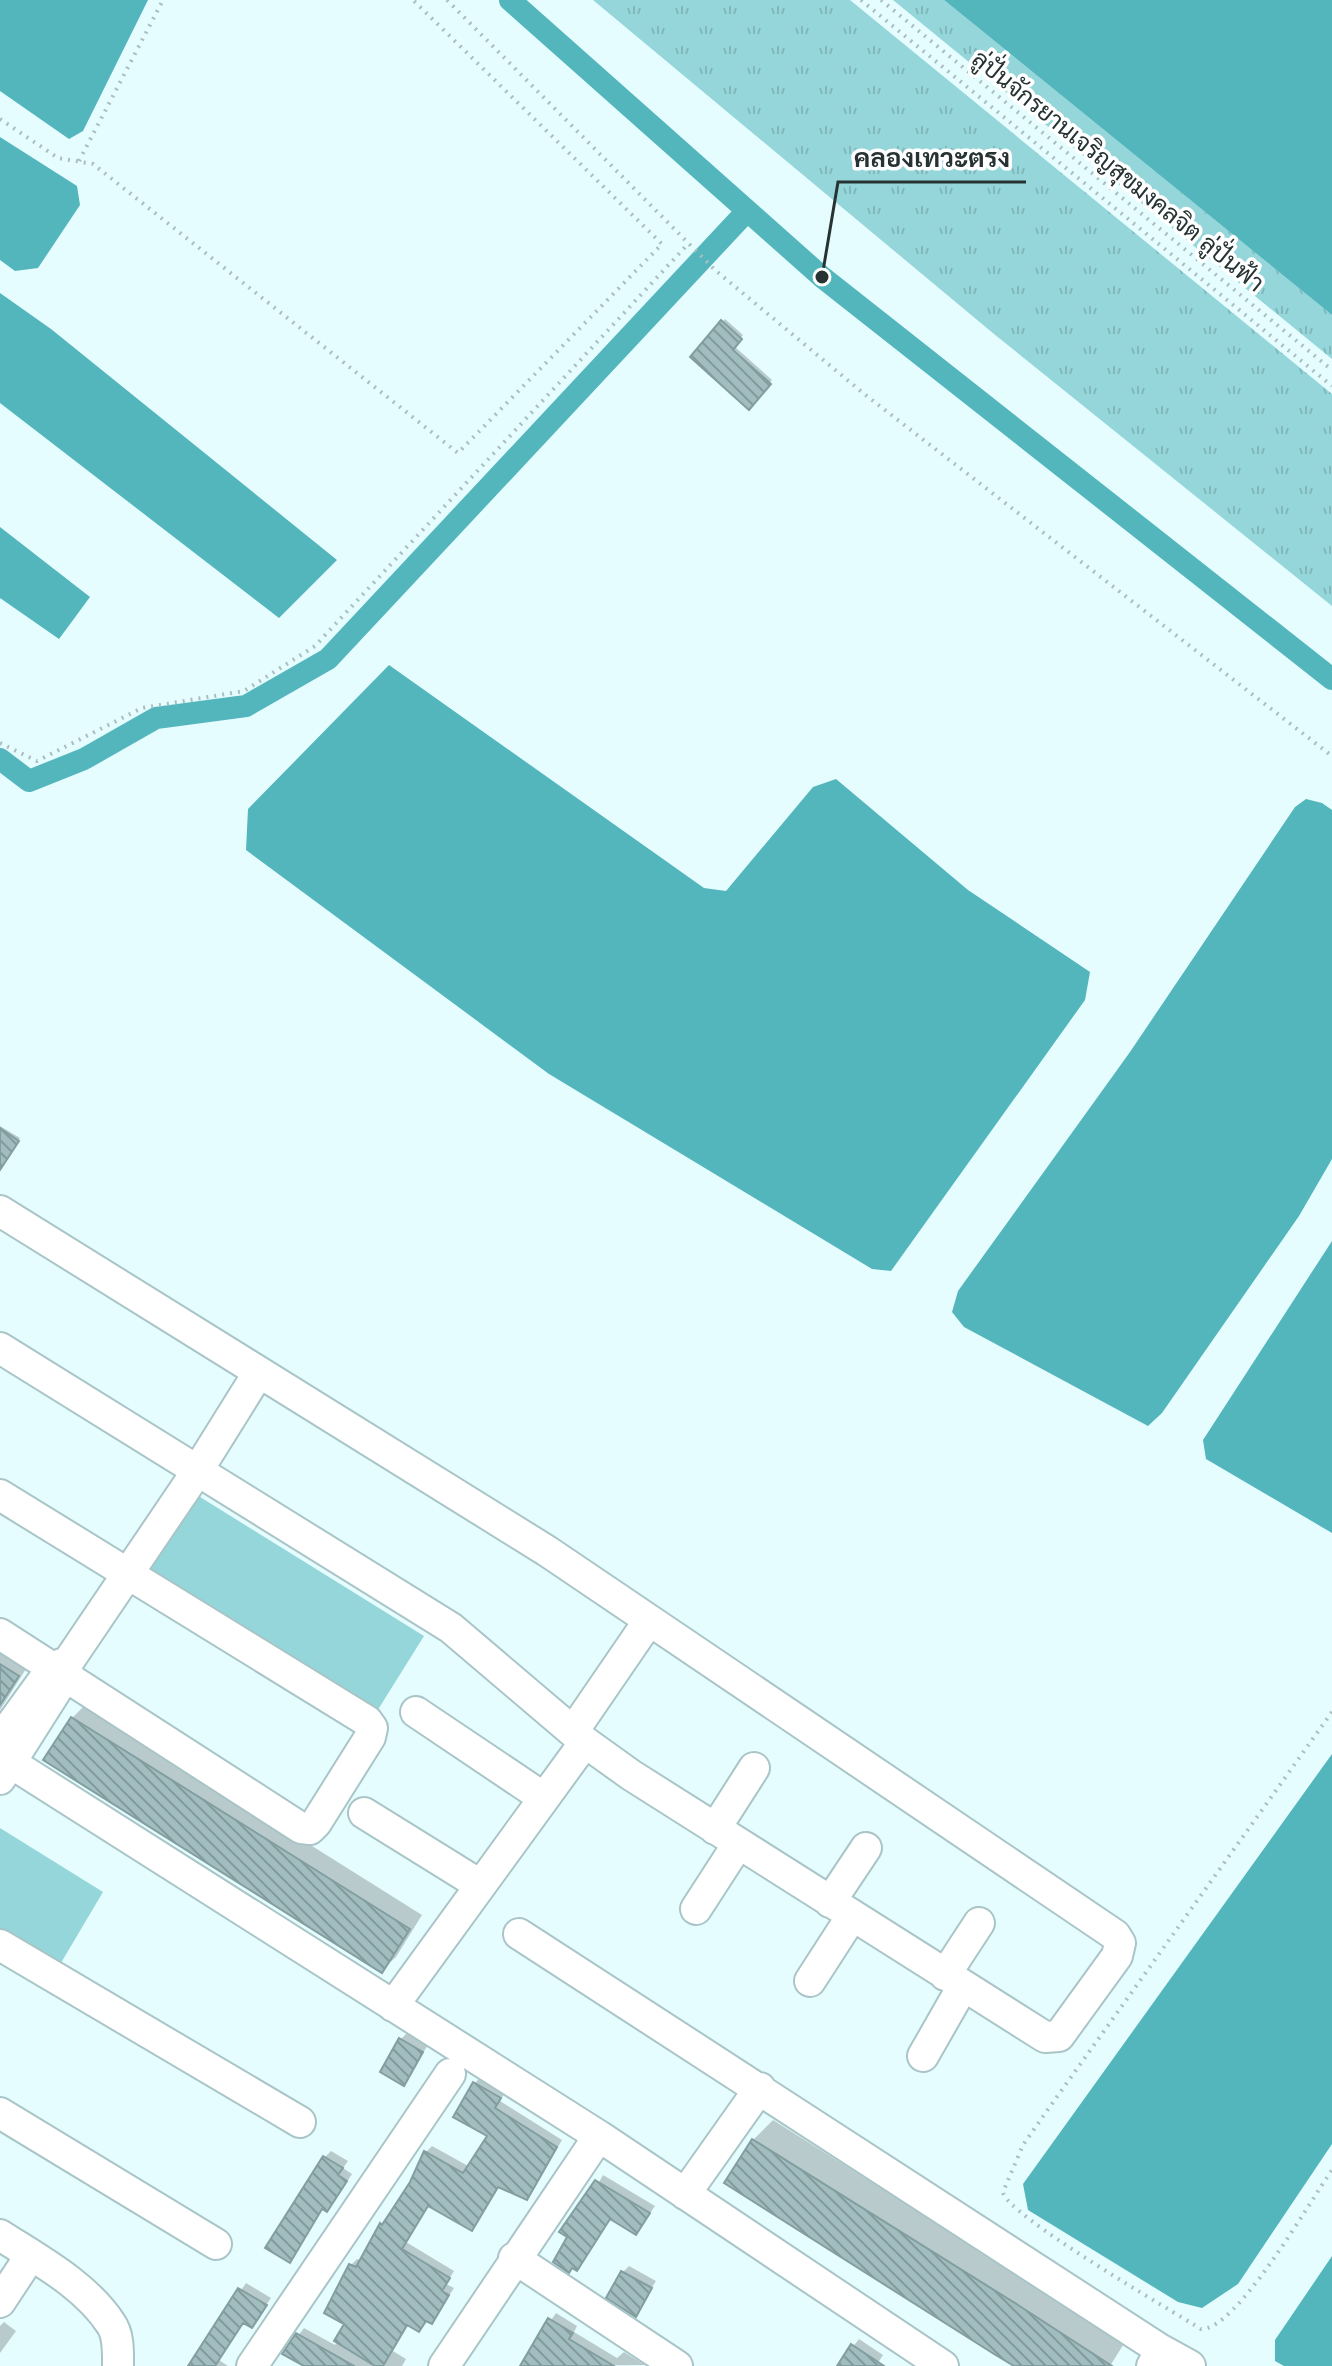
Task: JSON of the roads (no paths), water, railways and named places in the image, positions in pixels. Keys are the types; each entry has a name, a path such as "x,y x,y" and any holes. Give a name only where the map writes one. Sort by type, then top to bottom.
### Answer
{"street":[{"path":"0,1211 547,1551 1102,1926 1120,1943 1117,1956 1059,2036 1052,2039 727,1836 580,1736 451,1628 196,1473 0,1348"},
{"path":"259,1372 196,1473 3,1760 599,2136 943,2366"},
{"path":"0,1495 125,1575 367,1721 372,1728 370,1737 316,1823 310,1829 301,1828 62,1668 0,1634"},
{"path":"393,2006 544,1798 648,1622"},
{"path":"416,1712 544,1798"},
{"path":"696,1909 754,1768"},
{"path":"364,1813 480,1885"},
{"path":"810,1981 866,1848"},
{"path":"923,2056 979,1923"},
{"path":"519,1934 760,2088 1157,2358 1190,2366"},
{"path":"0,1945 300,2122"},
{"path":"252,2366 450,2074"},
{"path":"685,2194 760,2088"},
{"path":"0,2113 216,2244"},
{"path":"444,2366 599,2136"},
{"path":"0,2235 74,2286 113,2326 118,2366"},
{"path":"0,2302 31,2255"},
{"path":"514,2258 677,2366"}],"waterway":[{"path":"510,0 822,277 1332,679"},
{"path":"0,759 29,781 84,759 156,718 246,706 328,659 747,211"}],"place":[{"name":"คลองเทวะตรง","path":"822,277"}]}
